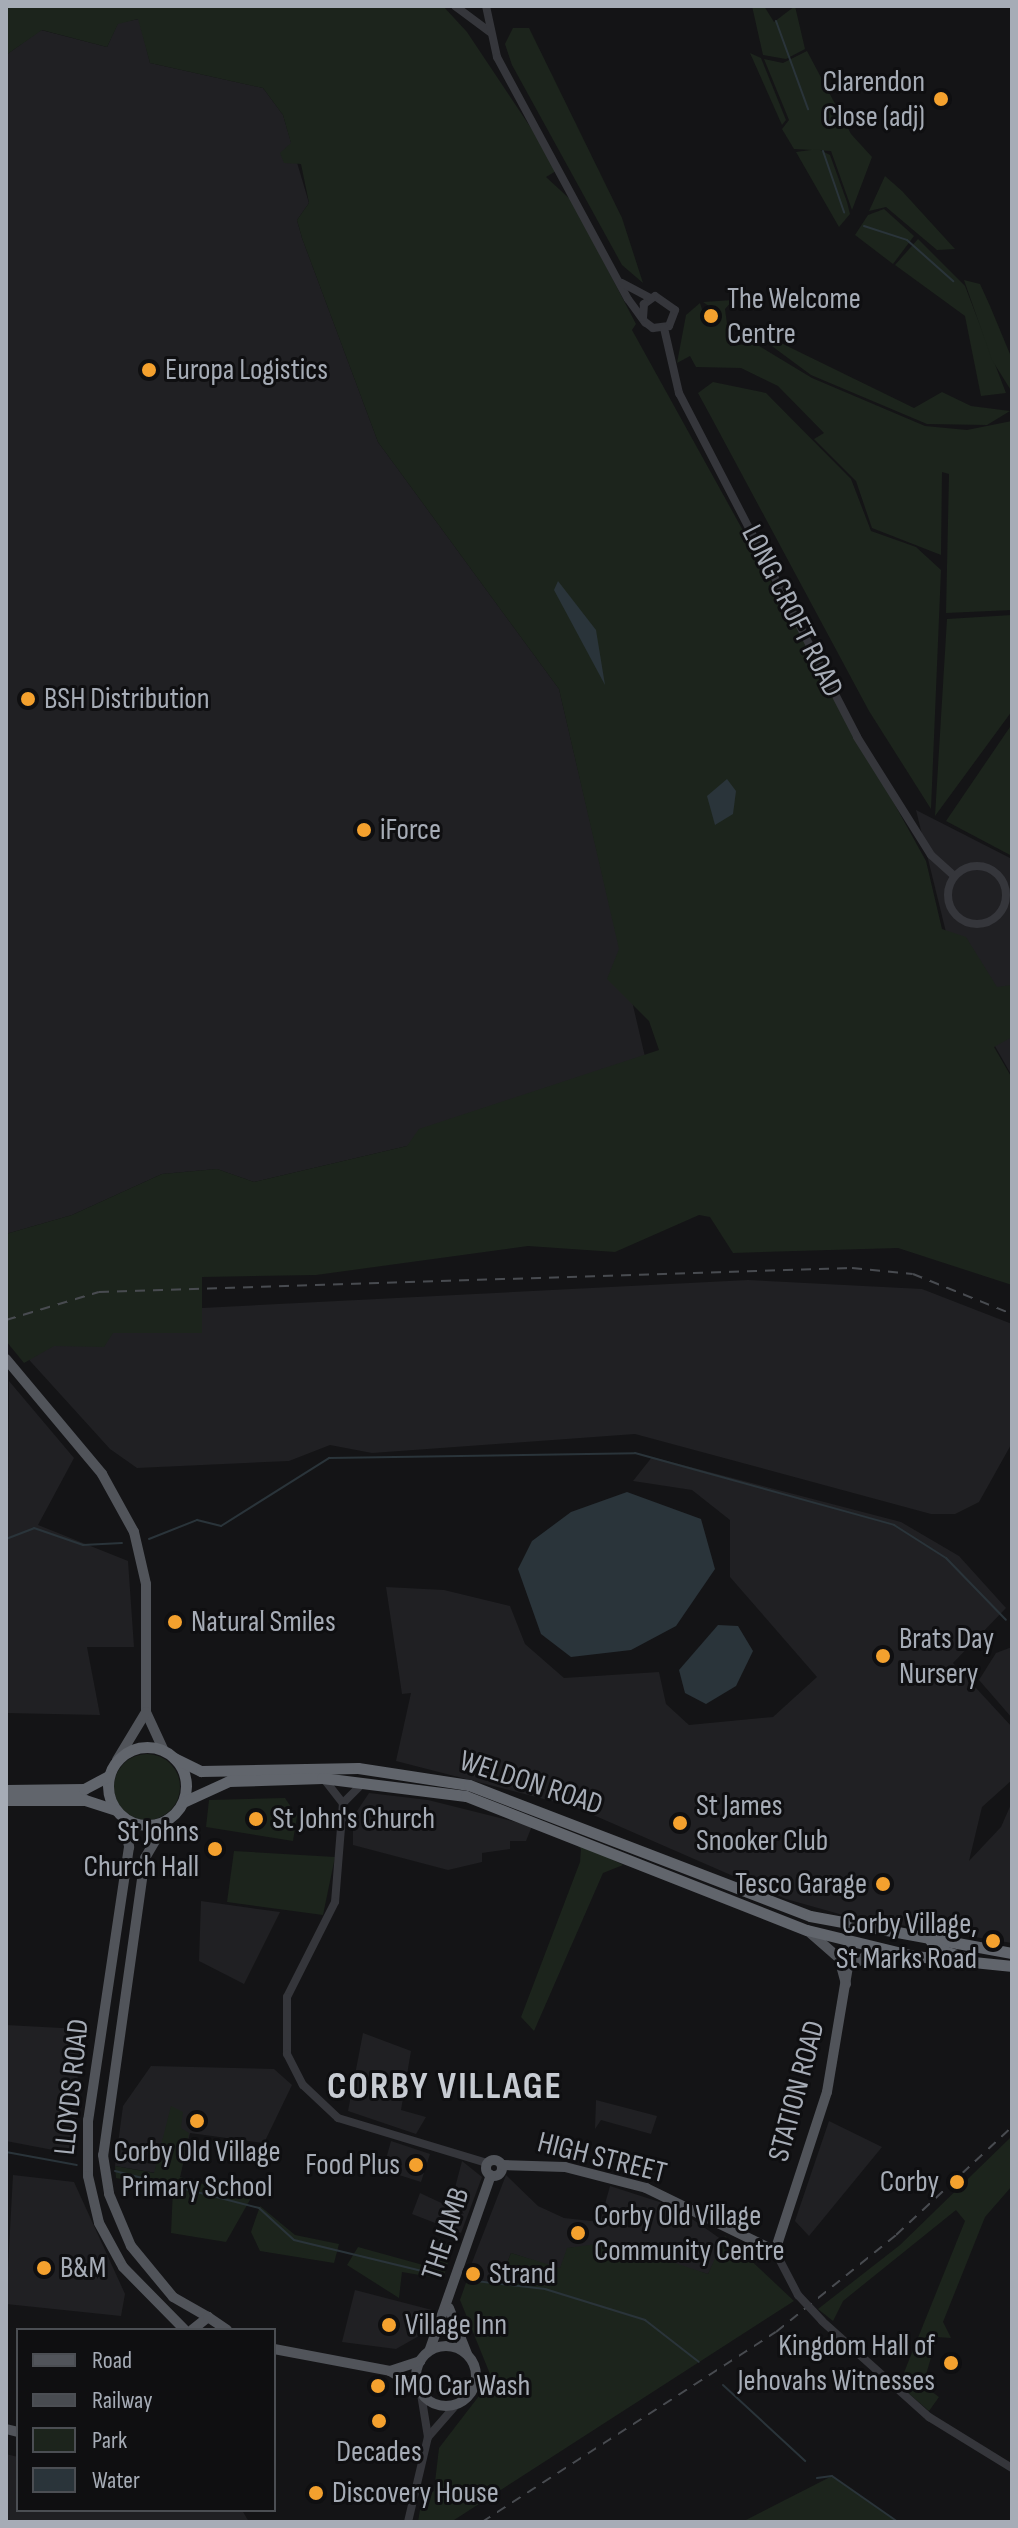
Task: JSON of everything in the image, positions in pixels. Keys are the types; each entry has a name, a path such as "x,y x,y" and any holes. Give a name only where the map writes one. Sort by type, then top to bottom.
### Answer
{"highway":[{"path":"6,1790 80,1790 108,1776 117,1760 134,1749 169,1754 184,1774 183,1802 168,1819 150,1826 85,1800 6,1800"},
{"name":"WELDON ROAD","path":"169,1754 201,1771 358,1768 469,1785 810,1916 1012,1953"},
{"path":"108,1776 119,1814"},
{"name":"WELDON ROAD","path":"183,1802 229,1781 322,1778 369,1781 519,1811 807,1930 914,1956 963,1957"},
{"path":"810,1916 852,1943"},
{"path":"914,1956 929,1938 935,1948 1012,1966"}],"main road":[{"path":"6,1359 102,1474 131,1524 146,1584 146,1712 169,1754"},
{"path":"117,1760 146,1712"},
{"name":"LLOYDS ROAD","path":"119,1814 129,1847 88,2120 88,2176 99,2223 123,2267 183,2328"},
{"name":"LLOYDS ROAD","path":"168,1819 145,1858 103,2155 109,2194 131,2246 173,2297 224,2328"},
{"name":"STATION ROAD","path":"807,1930 839,1958 847,1990"},
{"name":"STATION ROAD","path":"775,2251 827,2092 854,1964 852,1943"},
{"path":"854,1964 876,1949"},
{"path":"487,2163 491,2175 502,2165"},
{"name":"HIGH STREET","path":"487,2163 565,2167 646,2188 775,2251"},
{"name":"THE JAMB","path":"428,2351 449,2308 455,2270 491,2175"},
{"name":"THE JAMB","path":"449,2308 467,2354"},
{"path":"194,2328 208,2317"},
{"path":"276,2349 390,2371 420,2391 456,2405 476,2382 467,2354 448,2345 428,2351 420,2361 390,2371"},
{"path":"420,2361 420,2391"}],"street":[{"path":"455,6 470,13 490,32"},
{"path":"470,13 485,6 490,32 622,283 643,318 664,328"},
{"path":"622,283 650,298 643,318"},
{"name":"LONG CROFT ROAD","path":"650,298 673,304 675,316 664,328 679,393 857,737 924,845 954,876"},
{"path":"980,866 998,874 1009,891 993,920 967,923 949,903 954,876 980,866"},
{"path":"322,1778 343,1803 335,1902 285,2008 293,2068 338,2118 487,2163"},
{"path":"343,1803 369,1781"},
{"path":"775,2251 798,2295 822,2321 929,2417 1012,2468"},
{"path":"408,2522 428,2437 420,2391"},
{"path":"428,2437 456,2405"}],"shaded area":[{"path":"139,19 150,63 263,88 283,115 309,203 297,220 302,238 378,442 559,689 646,1061 407,1146 254,1182 217,1169 162,1174 72,1215 6,1234 6,55 41,30 107,47 118,23"},
{"path":"916,810 1012,859 1012,1076 958,981"},
{"path":"748,1280 922,1289 1012,1324 1012,1443 979,1502 955,1514 931,1514 635,1434 372,1453 330,1445 289,1461 137,1468 110,1449 12,1341 85,1314"},
{"path":"9,1381 74,1458 38,1525 128,1561 134,1647 87,1647 100,1715 6,1713"},
{"path":"652,1457 901,1522 959,1556 1006,1608 953,1663 1012,1727 1012,1780 982,1807 969,1861 1001,1827 1012,1802 1012,1943 850,1917 786,1899 575,1807 396,1761 411,1693 402,1694 386,1587 444,1590 510,1606 525,1644 564,1678 659,1672 666,1704 689,1725 773,1717 817,1677 730,1577 730,1520 692,1490 633,1481"},
{"path":"1012,1647 1012,1718 979,1680 996,1653"},
{"path":"369,1793 428,1800 532,1826 526,1841 510,1841 510,1849 482,1853 482,1862 448,1870 353,1845 353,1817"},
{"path":"201,1901 280,1912 244,1984 199,1961"},
{"path":"6,2025 80,2029 74,2154 6,2141"},
{"path":"363,2033 411,2051 401,2110 426,2117 416,2134 348,2111"},
{"name":"Corby Old Village Primary School","path":"151,2066 274,2069 292,2085 264,2143 190,2133 180,2177 115,2166 123,2106"},
{"path":"596,2100 657,2116 651,2134 601,2120 595,2129"},
{"path":"829,2121 882,2147 809,2236 795,2221"},
{"path":"391,2141 430,2154 421,2182 399,2175 402,2164 386,2159"},
{"path":"462,2161 482,2177 461,2233 412,2214 420,2193 450,2207"},
{"path":"13,2175 74,2182 125,2294 121,2316 6,2304"},
{"path":"506,2175 538,2206 564,2218 600,2222 610,2186 675,2207 725,2242 708,2274 610,2246 568,2248 560,2269 511,2253 499,2283 466,2278"},
{"path":"355,2290 432,2310 433,2328 396,2349 342,2342"},
{"path":"6,2454 16,2456 16,2512 243,2512 249,2522 6,2522"}],"green space":[{"path":"6,6 443,6 467,32 556,171 546,177 572,201 636,324 632,330 926,861 942,929 966,937 997,987 1012,985 1012,1037 994,1047 1012,1078 1012,1285 898,1248 733,1253 710,1217 699,1215 615,1252 528,1246 316,1275 202,1277 202,1333 113,1333 104,1347 54,1346 24,1363 6,1341 6,1234 72,1215 162,1174 217,1169 254,1182 407,1146 419,1129 659,1050 649,1021 607,979 619,949 559,689 378,442 302,238 297,220 309,203 301,164 284,163 280,153 291,143 283,115 263,88 150,63 138,19 118,24 107,47 42,30 6,55"},
{"path":"752,6 764,6 774,22 795,6 805,49 786,59 763,55"},
{"path":"513,28 529,28 622,218 643,283 622,265 512,65 505,44"},
{"path":"807,51 851,134 872,157 852,210 831,151 794,149 782,129 789,120 764,59 783,63"},
{"path":"750,53 761,58 786,120 782,125"},
{"path":"818,149 830,155 847,202 850,214 839,227 796,152"},
{"path":"885,176 955,249 937,250 886,207 869,211"},
{"path":"884,209 914,236 893,264 855,235 868,215"},
{"path":"918,239 965,286 1006,393 981,396 965,316 895,265"},
{"path":"964,280 980,284 990,306 1012,359 1012,392 992,360"},
{"path":"733,300 725,309 730,346 754,343 812,378 925,426 967,430 1012,421 1012,610 946,613 949,474 942,472 941,555 872,528 856,481 814,439 824,433 778,386 741,368 696,367 690,356 677,363 686,315 700,303 707,325 722,315 703,302"},
{"path":"742,324 914,408 942,392 971,406 1010,411 987,425 927,424 811,375"},
{"path":"713,382 766,393 851,479 871,531 916,547 941,570 931,809 869,711 698,393"},
{"path":"1012,615 1012,711 935,816 947,619"},
{"path":"1012,724 1012,856 946,821"},
{"path":"140,1754 154,1754 166,1759 175,1768 180,1787 178,1800 171,1811 154,1820 140,1820 128,1815 119,1806 114,1794 114,1780 119,1768 128,1759"},
{"path":"285,1798 297,1816 293,1841 206,1827 209,1800"},
{"path":"570,1838 623,1865 603,1873 534,2031 521,2017 580,1862 581,1849"},
{"path":"234,1851 335,1857 323,1915 227,1902"},
{"path":"171,2106 183,2112 181,2128 189,2133 180,2177 251,2198 226,2242 171,2233 173,2189 116,2178 115,2166 154,2173"},
{"path":"1012,2136 1012,2186 985,2217 943,2322 951,2338 937,2337 923,2385 939,2397 929,2411 899,2385 965,2221 956,2210 843,2301 833,2321 818,2309 900,2245"},
{"path":"260,2206 295,2235 339,2244 334,2263 260,2251 251,2232"},
{"path":"725,2236 794,2301 451,2522 418,2522 422,2497 434,2491 439,2448 492,2379 460,2300 467,2280 499,2283 511,2253 560,2268 567,2248 612,2242 708,2274"},
{"path":"439,2239 452,2249 443,2279 402,2272 399,2298 347,2265 358,2247 434,2268"},
{"path":"832,2476 898,2522 742,2522"}],"water":[{"path":"558,581 596,630 605,685 554,590"},
{"path":"727,779 736,791 733,814 715,825 707,796"},
{"path":"627,1492 701,1519 715,1569 676,1626 631,1650 571,1657 541,1634 518,1569 532,1541 571,1512"},
{"path":"718,1625 738,1626 753,1651 736,1686 706,1704 685,1693 679,1670"}],"waterway":[{"path":"776,21 808,109"},
{"path":"823,151 844,212"},
{"path":"864,226 907,240 953,281"},
{"path":"149,1539 197,1520 221,1526 329,1458 635,1453 894,1525 946,1558 1006,1620"},
{"path":"6,1539 34,1528 83,1545 122,1543"},
{"path":"6,2152 77,2165"},
{"path":"115,2171 259,2208 294,2240 443,2276"},
{"path":"467,2280 545,2289 645,2320 699,2362"},
{"path":"723,2385 805,2461"},
{"path":"817,2478 832,2476 898,2522"}],"railway":[{"path":"6,1320 99,1292 852,1268 913,1274 1012,1314"},
{"path":"482,2522 776,2332 896,2235 1012,2127"}],"place":[{"name":"Clarendon Close (adj)","path":"941,99"},
{"name":"The Welcome Centre","path":"711,316"},
{"name":"Europa Logistics","path":"149,370"},
{"name":"BSH Distribution","path":"28,699"},
{"name":"iForce","path":"364,830"},
{"name":"Natural Smiles","path":"175,1622"},
{"name":"Brats Day Nursery","path":"883,1656"},
{"name":"St John's Church","path":"256,1819"},
{"name":"St James Snooker Club","path":"680,1823"},
{"name":"St Johns Church Hall","path":"215,1849"},
{"name":"Tesco Garage","path":"883,1884"},
{"name":"Corby Village, St Marks Road","path":"993,1941"},
{"name":"Corby Old Village Primary School","path":"197,2121"},
{"name":"Food Plus","path":"416,2165"},
{"name":"Corby","path":"957,2182"},
{"name":"Corby Old Village Community Centre","path":"578,2233"},
{"name":"B&M","path":"44,2268"},
{"name":"Strand","path":"473,2274"},
{"name":"Village Inn","path":"389,2325"},
{"name":"Kingdom Hall of Jehovahs Witnesses","path":"951,2363"},
{"name":"IMO Car Wash","path":"378,2386"},
{"name":"Decades","path":"379,2421"},
{"name":"Discovery House","path":"316,2493"}],"district":[{"name":"CORBY VILLAGE","path":"445,2087"}]}
